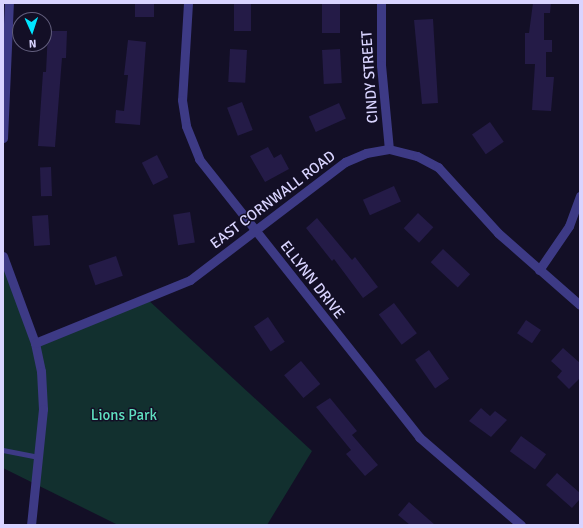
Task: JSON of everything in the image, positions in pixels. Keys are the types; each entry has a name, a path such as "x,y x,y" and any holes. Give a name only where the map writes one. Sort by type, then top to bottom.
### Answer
{"street":[{"path":"3,138 9,3"},
{"name":"ELLYNN DRIVE","path":"188,3 182,100 190,139 210,175 419,437 521,525"},
{"name":"CINDY STREET","path":"381,3 382,65 389,149"},
{"name":"EAST CORNWALL ROAD","path":"35,343 190,280 344,162 366,153 389,149 417,156 438,168 489,224 580,305"},
{"path":"539,270 569,226 580,196"},
{"path":"3,256 35,343 42,393 32,525"}],"lane":[{"path":"3,450 38,457"}],"green space":[{"name":"Lions Park","path":"3,271 7,271 35,343 146,298 312,451 267,525 118,525 3,468"}],"building":[{"path":"135,3 154,3 154,17 135,17"},
{"path":"234,3 251,3 251,31 234,31"},
{"path":"322,3 340,3 340,33 322,33"},
{"path":"533,3 551,3 550,13 544,13 544,40 552,40 552,52 546,52 546,77 554,77 551,111 532,110 535,64 525,64 525,33 529,33"},
{"path":"433,19 438,103 422,104 414,20"},
{"path":"52,31 67,31 66,58 62,58 55,147 38,146 43,72 46,72 47,52 52,52"},
{"path":"128,40 146,42 140,125 115,123 116,110 124,111 128,75 124,75"},
{"path":"230,49 247,50 245,83 228,82"},
{"path":"340,49 342,83 324,84 322,50"},
{"path":"242,102 253,130 238,136 227,108"},
{"path":"339,103 346,119 316,132 309,116"},
{"path":"490,122 504,142 486,154 472,135"},
{"path":"268,147 274,158 281,154 289,169 265,182 250,156"},
{"path":"157,155 168,177 153,185 142,163"},
{"path":"40,167 51,167 52,196 41,196"},
{"path":"394,186 401,202 370,215 363,200"},
{"path":"190,212 195,243 178,245 173,215"},
{"path":"418,213 433,227 419,243 404,228"},
{"path":"48,215 50,245 34,246 32,216"},
{"path":"317,218 352,260 355,257 378,287 363,298 334,259 332,261 306,228"},
{"path":"443,249 470,274 458,287 431,262"},
{"path":"116,256 123,276 95,285 89,265"},
{"path":"394,303 417,333 402,345 379,314"},
{"path":"268,317 285,342 271,351 254,327"},
{"path":"526,320 541,330 532,343 517,333"},
{"path":"563,348 580,363 580,378 569,389 557,377 562,371 551,361"},
{"path":"429,350 449,379 435,388 415,360"},
{"path":"301,361 320,384 303,398 284,375"},
{"path":"330,398 357,431 352,435 378,465 365,476 346,454 351,450 316,407"},
{"path":"481,408 490,416 495,411 507,420 491,437 469,421"},
{"path":"521,436 546,454 535,470 510,451"},
{"path":"557,473 580,493 580,499 572,508 546,485"},
{"path":"409,502 435,525 410,525 398,515"}]}
